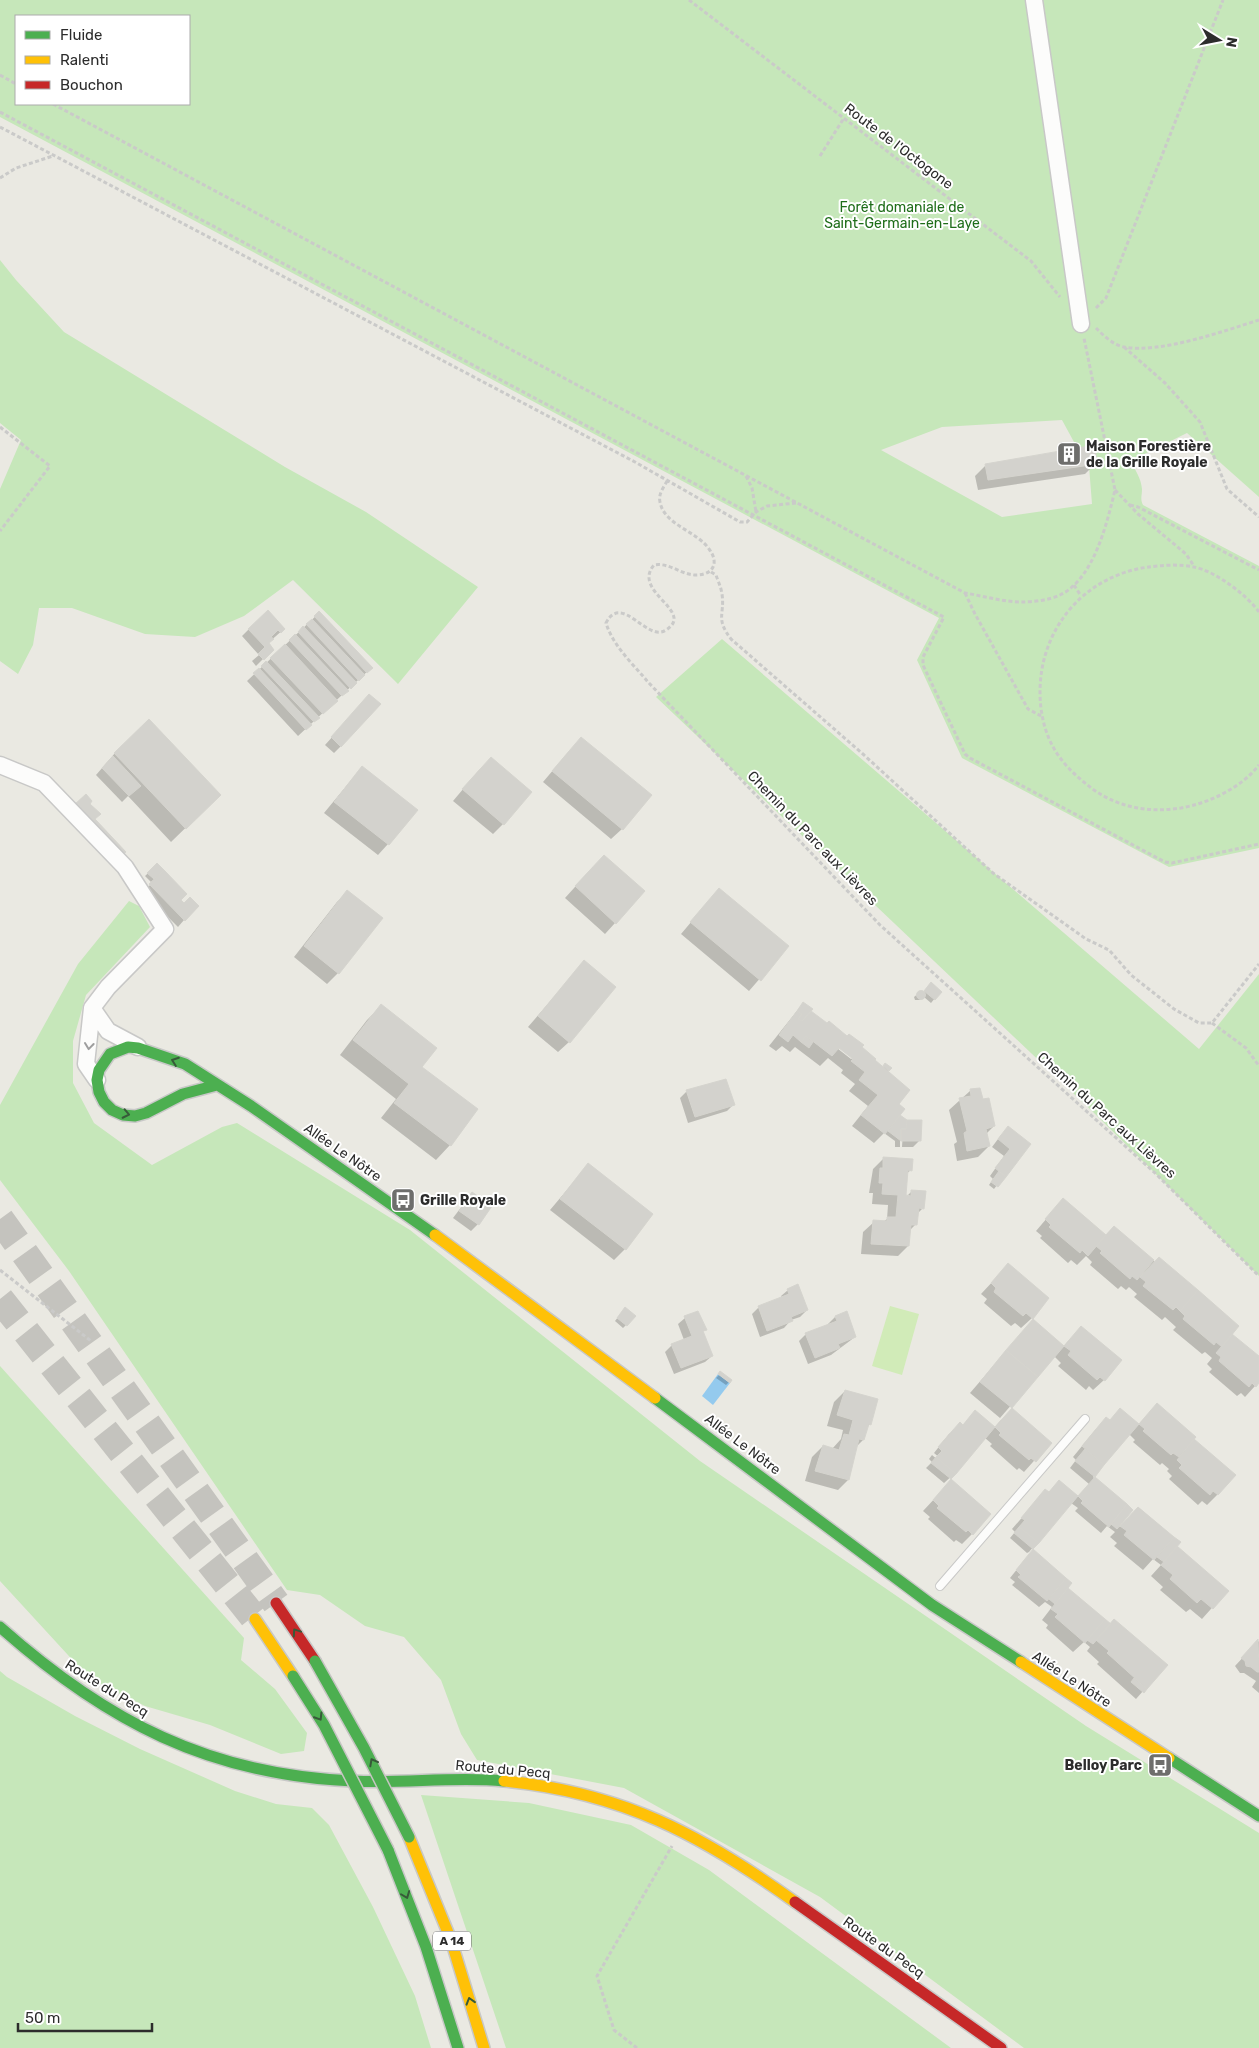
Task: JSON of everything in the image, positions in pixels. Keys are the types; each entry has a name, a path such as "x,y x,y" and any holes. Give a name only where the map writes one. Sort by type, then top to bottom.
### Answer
{"main road":[{"name":"Allée Le Nôtre","path":"97,1080 99,1070 110,1054 128,1047 138,1048 185,1064 251,1106 435,1235 932,1606 1259,1816"},
{"path":"97,1080 99,1092 104,1102 112,1110 123,1115 135,1116 146,1113 182,1094 217,1085"},
{"name":"A 14","path":"276,1603 315,1661 354,1726 409,1837 451,1940 484,2048"},
{"name":"A 14","path":"255,1618 328,1733 388,1850 426,1947 458,2048"},
{"name":"Route du Pecq","path":"0,1626 46,1667 97,1702 148,1731 206,1756 255,1770 311,1778 370,1782 478,1779 534,1784 587,1796 641,1812 681,1830 742,1864 1001,2048"}],"street":[{"path":"1034,0 1087,324"},
{"path":"0,764 44,783 125,866 165,929 108,987 92,1008 86,1064 97,1080"},
{"path":"92,1008 108,1032 138,1048"}],"lane":[{"path":"940,1586 1084,1420"}],"path":[{"name":"Route de l'Octogone","path":"689,0 1030,261 1064,303"},
{"path":"1093,311 1106,298 1223,0"},
{"path":"0,75 15,83"},
{"path":"55,105 965,593 1006,601 1045,600 1060,595 1074,585 1094,556 1110,511 1115,490 1087,324"},
{"path":"0,112 755,513 944,617 923,657 923,665 965,754 970,758 1165,862 1172,863 1259,844"},
{"path":"820,156 844,118"},
{"path":"0,127 626,458 740,522 747,522 755,513 767,506 796,503"},
{"path":"0,178 16,168 53,156"},
{"path":"1124,347 1149,348 1192,340 1259,320"},
{"path":"1087,324 1124,347 1165,383 1200,422 1226,489 1259,517"},
{"path":"0,427 50,466 0,531"},
{"path":"746,475 752,488 755,513"},
{"path":"667,481 660,493 660,502 664,512 702,541 710,549 714,558 714,568 711,572 716,574 722,594 720,616 723,629 731,639 864,755 993,873 1086,939 1109,950 1131,975 1174,1009 1198,1023 1212,1024 1246,1048 1259,1066"},
{"path":"1115,490 1186,554 1195,567"},
{"path":"1130,505 1138,507 1259,570"},
{"name":"Chemin du Parc aux Lièvres","path":"711,572 696,575 670,565 654,565 649,571 648,580 652,589 670,608 673,614 672,623 668,629 661,633 654,632 624,613 616,613 609,616 606,623 609,633 648,682 880,925 1155,1173 1259,1276"},
{"path":"1259,612 1240,593 1220,579 1195,567 1150,567 1124,572 1104,581 1081,596 1060,621 1046,652 1040,686 1042,716 1049,739 1060,759 1083,782 1108,800 1139,809 1166,810 1196,805 1218,796 1239,783 1259,765"},
{"path":"1074,585 1081,596"},
{"path":"965,593 1028,709 1042,716"},
{"path":"1212,1024 1259,964"},
{"path":"0,1270 90,1341"},
{"path":"637,2048 614,2030 598,1976 681,1830"}],"green space":[{"name":"Forêt domaniale de Saint-Germain-en-Laye","path":"0,0 1259,0 1259,497 1187,433 1130,461 1138,474 1142,489 1141,499 1143,505 1259,566 1259,848 1169,867 962,758 917,660 939,618 0,117","holes":["1062,420 1086,464 1112,462 1089,466 1092,504 1002,517 881,450 942,427"]},
{"path":"0,260 64,332 285,467 366,512 478,587 398,684 293,580 244,616 195,637 145,634 72,608 39,608 33,645 18,674 0,661 0,489 21,440 0,423"},
{"path":"722,639 1199,1049 1259,974 1259,1276 1092,1111 656,697"},
{"path":"129,901 139,906 150,927 86,995 73,1041 73,1083 94,1123 152,1165 222,1127 237,1123 410,1230 700,1461 1086,1726 1259,1833 1259,2048 1024,2048 820,1897 624,1788 477,1760 461,1734 441,1680 404,1637 365,1626 320,1595 287,1590 69,1271 0,1180 0,1105 78,964"},
{"path":"890,1306 919,1314 902,1375 872,1366"},
{"path":"0,1366 244,1638 241,1660 275,1689 307,1733 304,1751 281,1754 210,1725 145,1706 90,1679 0,1581"},
{"path":"0,1671 7,1677 75,1716 140,1749 235,1791 276,1804 312,1808 329,1825 373,1907 415,1996 431,2048 0,2048"},
{"path":"421,1795 529,1803 631,1825 709,1870 951,2048 506,2048"}],"water":[{"path":"718,1374 730,1383 713,1405 702,1396"}],"building":[{"name":"Maison Forestière de la Grille Royale","path":"1095,445 1097,464 988,480 985,464"},
{"path":"268,610 285,629 281,633 278,630 271,637 274,639 269,643 274,650 264,660 258,654 265,647 248,629"},
{"path":"319,611 373,668 367,673 314,616"},
{"path":"312,619 365,675 359,681 306,624"},
{"path":"303,626 357,683 351,689 298,632"},
{"path":"295,634 349,691 342,696 289,640"},
{"path":"285,644 338,701 323,714 270,658"},
{"path":"266,661 320,718 314,722 261,666"},
{"path":"259,668 312,725 306,730 253,673"},
{"path":"369,694 381,704 341,747 331,737"},
{"path":"149,719 221,795 186,829 114,753"},
{"path":"581,737 652,795 623,830 552,771"},
{"path":"113,756 141,786 129,796 102,768"},
{"path":"491,757 532,792 504,825 462,789"},
{"path":"362,766 418,810 389,845 334,802"},
{"path":"86,794 92,801 90,804 101,814 95,819 126,852 122,855 74,805"},
{"path":"604,855 645,891 616,924 575,886"},
{"path":"157,863 164,870 154,879 147,873"},
{"path":"164,870 187,894 181,900 184,903 190,897 199,906 185,921 149,884"},
{"path":"719,888 789,946 761,981 690,922"},
{"path":"347,890 383,918 339,974 304,946"},
{"path":"584,960 616,987 570,1043 538,1016"},
{"path":"931,982 942,992 935,1000 924,991"},
{"path":"921,990 926,995 921,1000 916,995"},
{"path":"803,1002 813,1009 802,1021 798,1019 802,1014 797,1011"},
{"path":"381,1004 437,1048 422,1067 478,1109 451,1146 394,1103 409,1084 353,1040"},
{"path":"797,1011 802,1014 798,1019 802,1021 811,1011 827,1023 829,1021 847,1036 849,1034 864,1045 862,1047 875,1060 910,1090 899,1104 905,1109 885,1134 861,1115 878,1095 859,1080 865,1072 851,1061 853,1059 839,1048 832,1056 806,1036 801,1042 793,1035 788,1042 779,1035"},
{"path":"806,1036 813,1042 809,1048 801,1042"},
{"path":"885,1063 892,1068 889,1071 883,1066"},
{"path":"726,1079 735,1105 695,1117 686,1090"},
{"path":"980,1088 983,1099 989,1098 995,1126 986,1129 990,1146 967,1151 964,1133 967,1131 959,1098 971,1096 970,1089"},
{"path":"900,1115 907,1120 906,1129 901,1129 901,1141 888,1131"},
{"path":"907,1120 922,1120 921,1141 901,1141 901,1129 906,1129"},
{"path":"1008,1126 1031,1144 1006,1177 995,1168 1010,1149 998,1139"},
{"path":"883,1157 913,1159 912,1171 908,1170 906,1195 911,1196 911,1190 926,1191 924,1209 919,1208 917,1225 911,1225 909,1246 871,1244 873,1220 887,1221 887,1217 896,1217 898,1195 882,1194 883,1183 879,1183 880,1168 883,1168"},
{"path":"588,1163 653,1214 626,1250 560,1199"},
{"path":"999,1171 1006,1177 998,1187 991,1182"},
{"path":"472,1192 492,1206 479,1225 459,1211"},
{"path":"1063,1198 1106,1235 1088,1256 1082,1250 1080,1253 1049,1227 1051,1225 1045,1219"},
{"path":"1114,1226 1154,1260 1137,1280 1132,1276 1130,1279 1100,1253 1102,1251 1096,1246"},
{"path":"1159,1257 1198,1290 1180,1311 1176,1307 1173,1310 1143,1286 1146,1282 1140,1277"},
{"path":"1008,1263 1049,1298 1033,1319 1026,1313 1023,1316 994,1292 996,1288 991,1283"},
{"path":"798,1284 808,1310 791,1317 793,1321 767,1331 758,1306 789,1294 787,1289"},
{"path":"1198,1290 1239,1326 1222,1347 1216,1342 1214,1345 1183,1319 1185,1316 1180,1311"},
{"path":"625,1307 636,1316 627,1326 617,1318"},
{"path":"698,1311 707,1330 703,1331 713,1356 681,1368 671,1344 692,1336 684,1316"},
{"path":"847,1311 856,1337 838,1344 840,1348 815,1358 805,1333 837,1321 835,1316"},
{"path":"1033,1319 1064,1346 1038,1377 1006,1350"},
{"path":"1081,1326 1122,1360 1105,1381 1100,1377 1097,1380 1068,1355 1071,1351 1064,1346"},
{"path":"1232,1334 1259,1356 1259,1383 1256,1387 1252,1383 1249,1387 1219,1361 1221,1357 1216,1353"},
{"path":"1006,1350 1038,1377 1012,1408 980,1382"},
{"path":"720,1371 732,1380 730,1383 718,1374"},
{"path":"845,1390 878,1399 871,1425 869,1424 864,1440 859,1439 849,1480 815,1471 823,1445 839,1450 844,1434 849,1435 853,1420 837,1415"},
{"path":"1157,1403 1196,1437 1179,1457 1173,1453 1171,1455 1143,1431 1145,1429 1139,1424"},
{"path":"1012,1408 1052,1443 1036,1462 1031,1458 1029,1460 999,1435 1001,1433 995,1427"},
{"path":"1120,1408 1139,1424 1104,1465 1082,1446 1106,1417 1110,1420"},
{"path":"975,1410 995,1427 956,1474 936,1457 942,1451 938,1447 960,1422 963,1425"},
{"path":"1194,1439 1236,1475 1218,1495 1213,1491 1210,1495 1179,1468 1182,1465 1177,1460"},
{"path":"1085,1449 1104,1465 1095,1477 1075,1461"},
{"path":"936,1457 956,1474 951,1479 931,1463"},
{"path":"1095,1477 1127,1504 1109,1527 1081,1503 1083,1501 1078,1496"},
{"path":"951,1479 991,1514 973,1535 968,1530 966,1532 937,1508 939,1506 933,1500"},
{"path":"1059,1480 1078,1496 1039,1543 1019,1527 1025,1520 1021,1518 1045,1489 1049,1492"},
{"path":"1127,1504 1133,1510 1117,1529 1111,1524"},
{"path":"1138,1507 1174,1537 1154,1560 1124,1535 1127,1531 1120,1526"},
{"path":"1019,1527 1039,1543 1033,1549 1014,1533"},
{"path":"1174,1537 1181,1542 1164,1562 1157,1557"},
{"path":"1177,1546 1229,1591 1213,1609 1201,1599 1197,1603 1170,1579 1173,1575 1161,1565"},
{"path":"1033,1549 1066,1578 1047,1601 1018,1577 1021,1575 1016,1570"},
{"path":"1066,1578 1072,1583 1055,1604 1049,1599"},
{"path":"1068,1588 1105,1619 1085,1643 1055,1617 1058,1614 1051,1609"},
{"path":"1105,1619 1111,1624 1093,1644 1087,1640"},
{"path":"1114,1619 1168,1665 1147,1689 1107,1653 1109,1651 1096,1640"},
{"path":"1258,1639 1259,1672 1257,1672 1251,1667 1246,1666 1245,1661 1241,1658"},
{"path":"1134,1678 1147,1689 1144,1693 1131,1682"}],"tunnel":[{"path":"0,1219 276,1603"},
{"path":"0,1299 255,1619"}],"traffic: fast":[{"path":"217,1085 183,1094 146,1113 135,1116 123,1115 112,1110 104,1102 99,1092 97,1080 99,1070 110,1054 128,1047 138,1048 185,1064 251,1106 435,1235"},
{"path":"655,1398 932,1605 1021,1662"},
{"path":"0,1627 80,1690 120,1715 162,1737 206,1754 252,1768 301,1777 372,1782 466,1779 504,1781"},
{"path":"315,1661 364,1748 409,1837"},
{"path":"293,1676 324,1725 388,1850"},
{"path":"1169,1758 1259,1816"},
{"path":"388,1850 426,1947 458,2048"}],"traffic: slow":[{"path":"435,1235 655,1398"},
{"path":"255,1619 293,1676"},
{"path":"1021,1662 1169,1758"},
{"path":"504,1781 586,1795 623,1806 659,1820 727,1856 795,1902"},
{"path":"409,1837 451,1940 484,2048"}],"traffic: jam":[{"path":"276,1603 315,1661"},
{"path":"795,1902 1001,2048"}],"place":[{"name":"Maison Forestière de la Grille Royale","path":"1069,454"},
{"name":"Grille Royale","path":"403,1200"},
{"name":"Belloy Parc","path":"1160,1765"}]}
